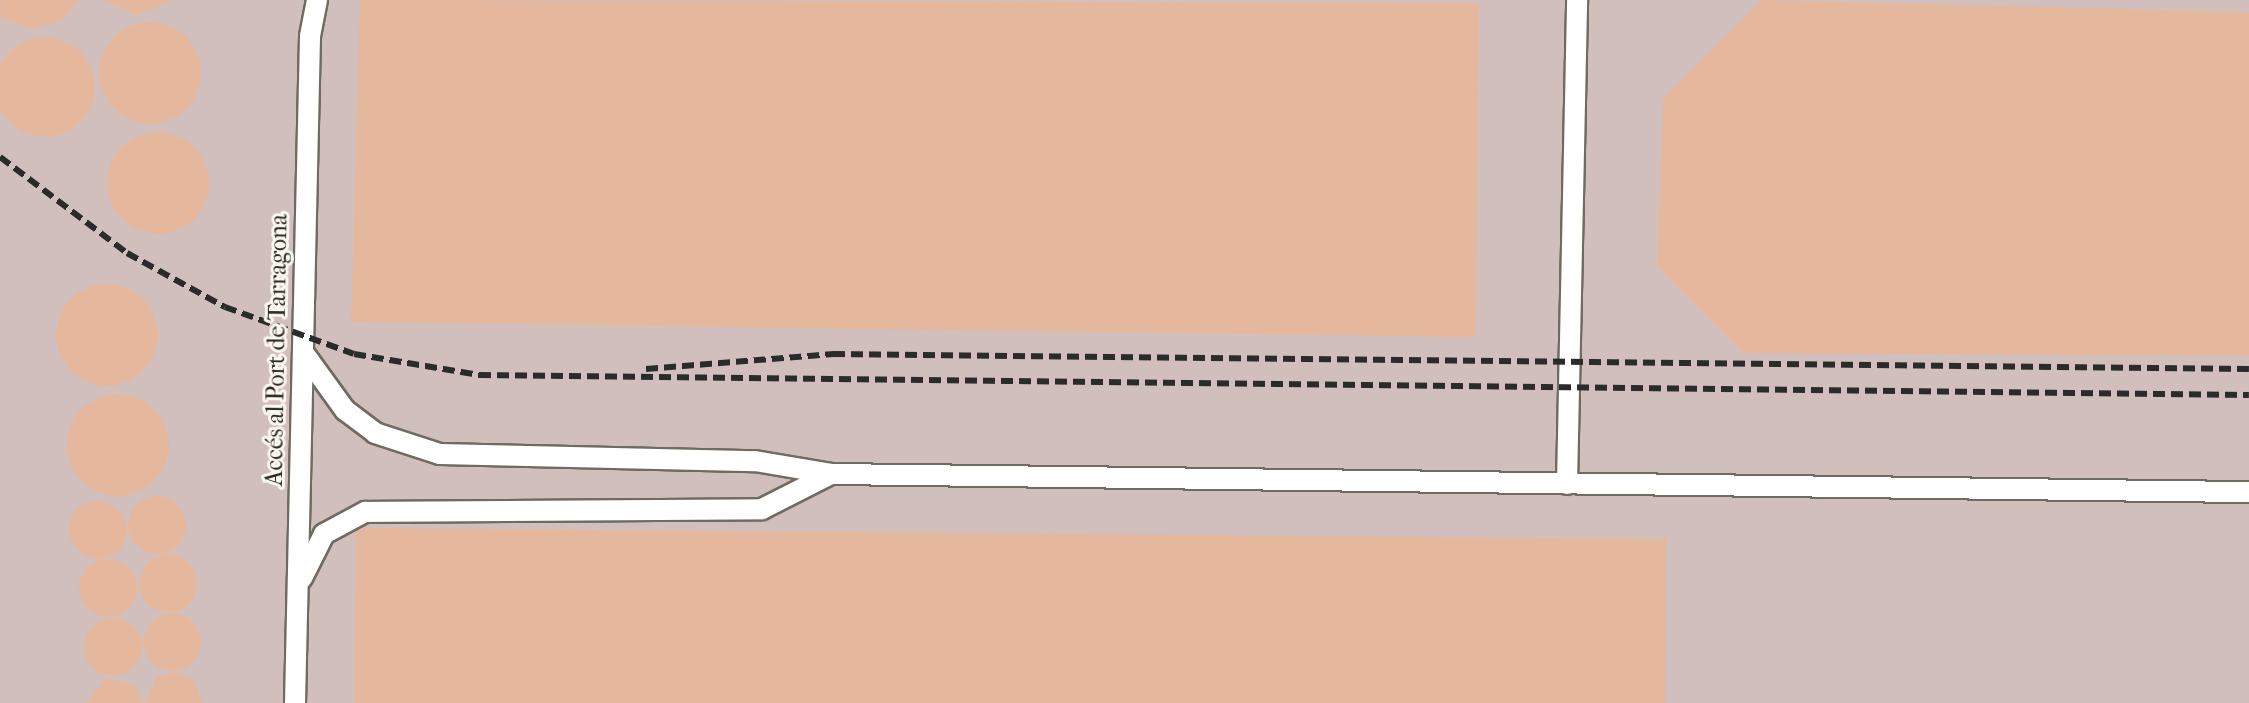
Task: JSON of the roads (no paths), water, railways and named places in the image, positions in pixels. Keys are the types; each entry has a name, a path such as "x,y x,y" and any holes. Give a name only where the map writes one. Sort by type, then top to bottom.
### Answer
{"lane":[{"name":"Accés al Port de Tarragona","path":"295,703 303,352 317,0"},
{"path":"1567,484 1577,0"},
{"path":"303,352 336,399 375,433 440,454 755,461 831,474 2249,492"},
{"path":"297,591 324,534 365,512 762,509 831,474"}],"railway":[{"path":"0,157 127,253 225,307 354,354 479,375 2249,395"},
{"path":"646,369 833,354 2249,369"}]}
